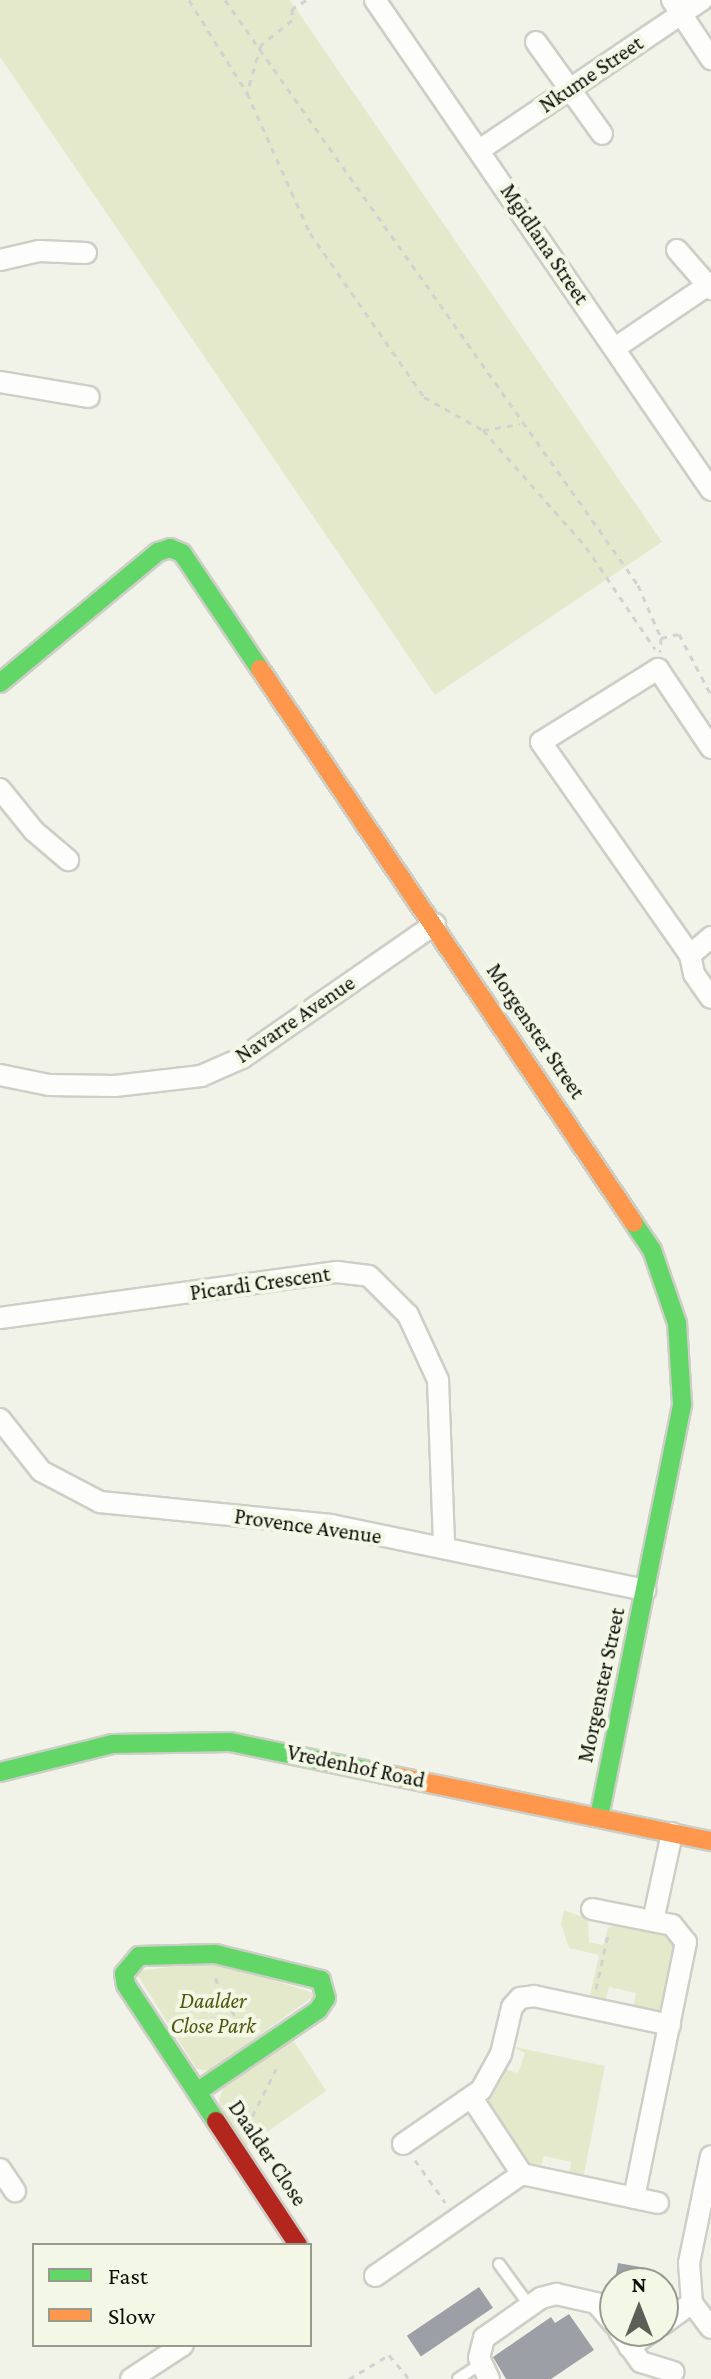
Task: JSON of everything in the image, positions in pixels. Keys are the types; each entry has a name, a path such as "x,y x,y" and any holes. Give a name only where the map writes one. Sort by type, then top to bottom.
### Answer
{"street":[{"name":"Mgidlana Street","path":"375,0 481,149 711,490"},
{"name":"Nkume Street","path":"481,149 570,89 677,7 702,0"},
{"path":"677,7 711,59"},
{"path":"536,42 602,134"},
{"path":"615,348 710,285 677,250"},
{"path":"0,260 39,251 86,253"},
{"path":"0,382 89,397"},
{"name":"Morgenster Street","path":"0,683 158,552 179,551 639,1228 671,1297 681,1350 682,1404 599,1817"},
{"path":"711,748 658,669 541,742 690,955 694,974 711,998"},
{"path":"0,789 34,831 68,860"},
{"name":"Navarre Avenue","path":"0,1075 49,1085 115,1086 201,1076 242,1058 435,924"},
{"path":"690,955 711,937"},
{"name":"Picardi Crescent","path":"0,1318 337,1272 369,1276 408,1315 438,1380 444,1547"},
{"name":"Provence Avenue","path":"0,1419 41,1471 100,1502 331,1525 645,1590"},
{"name":"Vredenhof Road","path":"0,1772 112,1744 230,1742 711,1841"},
{"path":"653,1921 672,1833"},
{"path":"592,1909 676,1927 686,1942 634,2198"},
{"name":"Daalder Close","path":"197,2092 323,2005 324,1985 316,1977 203,1954 139,1956 124,1974 126,1985 197,2092 234,2145 297,2243"},
{"path":"403,2144 472,2098 501,2054 512,2007 520,1998 592,2008 670,2025"},
{"path":"472,2098 522,2174 658,2203"},
{"path":"711,2156 705,2212 689,2263 692,2303 711,2328"},
{"path":"0,2169 15,2191"},
{"path":"375,2276 522,2174"},
{"path":"484,2372 484,2338 529,2305 549,2295 562,2295 596,2303 599,2306"},
{"path":"679,2312 692,2303"},
{"path":"131,2379 180,2347"},
{"path":"630,2347 641,2362 674,2372"}],"lane":[{"path":"499,2264 529,2305"},
{"path":"458,2379 484,2372"}],"path":[{"path":"189,0 247,93 310,233 424,397 483,430 586,547 659,656 661,638 638,585 522,424 261,45 225,0"},
{"path":"247,93 261,45 292,20 292,9 306,0"},
{"path":"483,430 522,424"},
{"path":"661,638 679,634 711,695"},
{"path":"592,2008 613,1913"},
{"path":"203,1954 254,2053"},
{"path":"234,2145 280,2062"},
{"path":"403,2144 458,2219"},
{"path":"349,2379 389,2355 409,2379"}],"green space":[{"path":"0,0 290,0 662,542 435,695 0,57"},
{"path":"564,1910 588,1919 589,1942 603,1945 608,1928 618,1923 678,1938 665,2006 656,2012 633,2009 636,1993 609,1987 605,2003 589,2000 599,1955 569,1948 561,1924"},
{"name":"Daalder Close Park","path":"216,1962 317,1994 209,2071 196,2068 135,1971"},
{"path":"292,2038 326,2091 245,2147 219,2103 223,2087"},
{"path":"511,2046 605,2066 583,2179 569,2176 571,2162 544,2156 540,2170 529,2166 488,2105 502,2068 518,2073 525,2053"}],"building":[{"path":"618,2263 641,2267 617,2267"},
{"path":"479,2287 493,2308 421,2356 407,2336"},
{"path":"569,2314 594,2350 551,2379 506,2379 493,2357 551,2317 555,2323"}],"traffic: fast":[{"path":"0,683 158,552 170,548 182,553 260,669"},
{"path":"599,1817 682,1404 677,1323 652,1250 634,1223"},
{"path":"0,1772 112,1744 230,1742 384,1774"},
{"path":"197,2092 318,2010 326,1998 321,1980 215,1954 139,1956 124,1974 126,1985 216,2121"}],"traffic: slow":[{"path":"260,669 634,1223"},
{"path":"384,1774 711,1841"}],"traffic: jam":[{"path":"216,2121 297,2243"}]}
